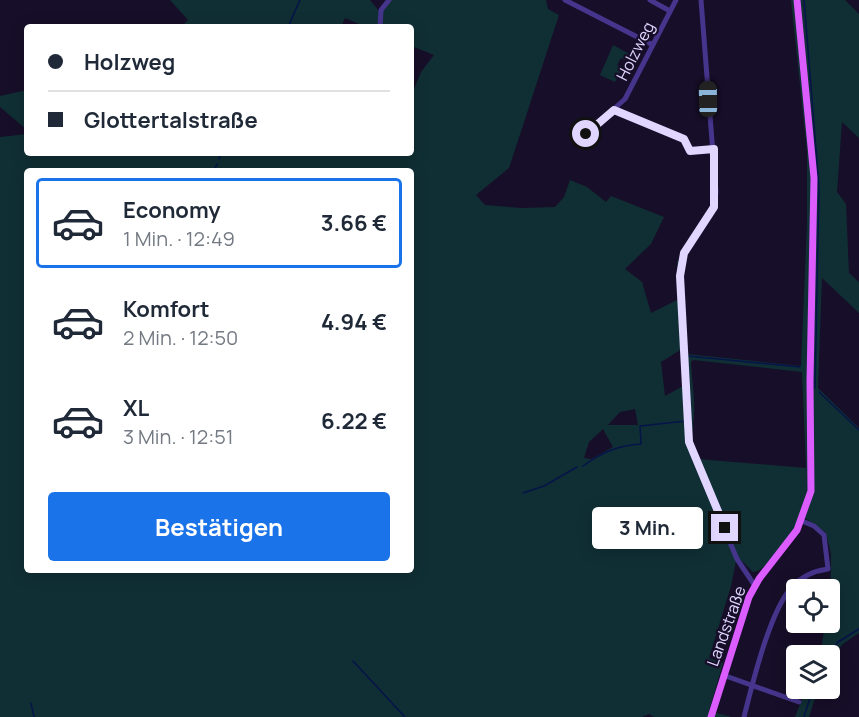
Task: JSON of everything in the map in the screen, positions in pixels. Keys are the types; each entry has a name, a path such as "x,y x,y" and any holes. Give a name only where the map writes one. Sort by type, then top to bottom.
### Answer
{"main road":[{"name":"Landstraße","path":"711,717 740,621 757,583 802,521 808,504 812,479 810,381 814,208 811,133 797,0"}],"street":[{"path":"380,24 381,10 388,0"},
{"path":"565,0 653,45"},
{"path":"650,0 670,11"},
{"name":"Holzweg","path":"586,134 625,99 676,0"},
{"path":"701,0 714,149 714,207 687,247 680,269 688,434 692,452 744,571 757,583"},
{"path":"614,110 684,139 690,151 714,149"},
{"path":"744,717 769,632 785,597 804,576 828,569 824,535 814,526 802,521"},
{"path":"723,675 799,702"}],"green space":[{"path":"170,0 370,0 379,11 389,0 546,0 548,9 559,15 509,168 476,195 485,205 521,208 555,207 564,197 570,180 587,187 606,202 611,196 664,217 651,244 625,269 642,282 651,313 679,299 677,261 684,262 682,286 687,354 801,366 807,223 807,151 791,0 845,0 859,14 859,138 842,122 837,192 846,204 849,273 859,282 859,313 822,278 818,388 859,428 859,633 840,647 840,645 822,645 824,633 840,633 840,579 831,579 831,554 825,532 802,516 773,558 759,570 753,572 740,559 736,561 731,586 709,658 723,663 709,711 732,717 654,717 649,714 642,717 0,717 0,137 24,134 24,156 414,156 414,89 421,72 434,55 414,47 414,24 359,24 345,18 342,24 184,24 188,20","holes":["682,349 683,386 665,396 661,362","693,360 802,372 806,468 698,459 693,438 694,403 691,362","635,409 638,425 608,425 620,412","603,429 613,447 591,459 584,458 589,442"]},
{"path":"613,45 635,57 632,63 621,58 617,65 622,68 615,82 600,75"},
{"path":"24,91 24,127 0,107 0,96"},
{"path":"802,699 815,699 809,717 795,717"}],"waterway":[{"path":"289,24 300,0"},
{"path":"804,0 819,187 815,388"},
{"path":"215,168 217,164"},
{"path":"688,356 800,367"},
{"path":"688,364 691,420"},
{"path":"819,392 859,430"},
{"path":"583,466 610,451 641,444 640,426 686,421"},
{"path":"523,493 544,486 577,467"},
{"path":"836,645 859,629"},
{"path":"353,661 405,717"},
{"path":"804,717 810,699"},
{"path":"31,703 34,717"}],"route":[{"path":"586,134 614,110 684,139 690,151 714,149 716,168 714,207 684,253 680,276 689,442 725,528"}]}
